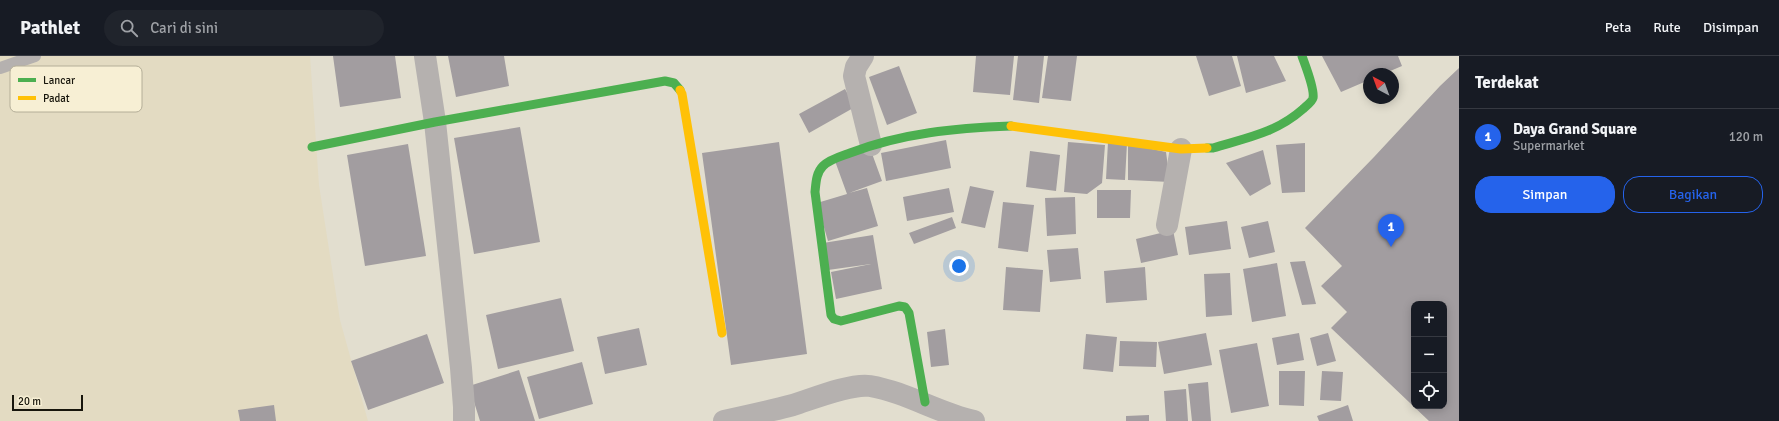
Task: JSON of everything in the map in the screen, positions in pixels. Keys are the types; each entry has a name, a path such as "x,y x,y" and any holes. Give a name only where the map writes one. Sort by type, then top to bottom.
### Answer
{"street":[{"path":"425,56 435,122 461,368 464,421"},
{"path":"863,56 856,67 854,76 871,145"},
{"path":"925,402 913,331 909,313 905,308 899,306 841,321 834,319 831,315 816,199 816,181 823,166 829,162 871,145 902,137 990,127 1016,126 1182,149 1213,148 1250,139 1271,131 1302,111 1313,98 1313,90 1302,56"},
{"path":"312,147 435,122 665,81 675,84 682,94 722,333"},
{"path":"1167,225 1182,149"},
{"path":"724,421 792,405 846,389 863,386 869,386 925,402 938,410 953,416 974,421"}],"lane":[{"path":"0,68 35,56"}],"shaded area":[{"path":"0,56 310,56 319,185 340,320 368,421 0,421"}],"building":[{"path":"333,56 395,56 401,98 340,107"},
{"path":"448,56 504,56 509,86 456,97"},
{"path":"976,56 1014,56 1010,95 973,92"},
{"path":"1018,56 1044,56 1039,103 1013,100"},
{"path":"1048,56 1077,56 1071,101 1042,98"},
{"path":"1196,56 1232,56 1241,86 1209,96"},
{"path":"1237,56 1274,56 1286,81 1246,93"},
{"path":"1322,56 1398,56 1402,66 1397,68 1363,68 1363,83 1341,92"},
{"path":"899,66 917,113 887,125 869,77"},
{"path":"1459,68 1459,421 1429,421 1416,409 1447,409 1447,301 1411,301 1411,404 1331,328 1347,312 1321,286 1342,266 1305,228 1440,86"},
{"path":"845,89 855,107 809,133 799,114"},
{"path":"520,127 540,242 474,254 454,138"},
{"path":"946,140 951,168 886,181 881,153"},
{"path":"779,142 807,354 731,365 702,153"},
{"path":"1068,142 1105,145 1102,183 1087,194 1064,192"},
{"path":"1108,142 1127,143 1125,180 1106,179"},
{"path":"1305,143 1305,192 1282,193 1276,145"},
{"path":"408,144 426,256 365,266 347,155"},
{"path":"1128,144 1166,152 1170,182 1128,180"},
{"path":"870,148 882,181 849,193 867,188 878,226 828,241 817,203 847,194 835,161"},
{"path":"1263,150 1271,184 1250,196 1226,163"},
{"path":"1030,151 1060,155 1056,191 1026,187"},
{"path":"970,186 994,191 985,228 961,223"},
{"path":"949,188 954,212 907,221 903,197"},
{"path":"1097,190 1131,190 1130,218 1097,218"},
{"path":"1075,197 1076,234 1047,236 1045,198"},
{"path":"1003,202 1034,205 1028,252 998,248"},
{"path":"952,217 956,228 914,244 909,233"},
{"path":"1227,221 1231,249 1189,255 1185,227"},
{"path":"1268,221 1275,252 1249,258 1241,227"},
{"path":"1173,230 1178,255 1141,263 1136,239"},
{"path":"873,235 882,289 836,299 831,272 871,264 828,270 823,243"},
{"path":"1078,248 1081,279 1050,282 1047,250"},
{"path":"1305,261 1316,304 1302,305 1290,262"},
{"path":"1277,263 1286,316 1252,322 1243,269"},
{"path":"1006,267 1043,270 1040,312 1003,310"},
{"path":"1145,267 1147,300 1106,303 1104,271"},
{"path":"1230,273 1232,315 1206,317 1204,274"},
{"path":"561,298 574,351 498,369 486,315"},
{"path":"639,328 647,365 605,374 597,337"},
{"path":"945,329 949,365 931,367 927,332"},
{"path":"1206,333 1212,365 1164,374 1158,342"},
{"path":"1299,333 1304,360 1277,365 1272,338"},
{"path":"1328,333 1336,361 1317,366 1310,338"},
{"path":"427,334 444,383 368,410 351,361"},
{"path":"1086,334 1117,337 1113,372 1083,369"},
{"path":"1120,341 1157,342 1156,367 1119,366"},
{"path":"1257,343 1269,406 1231,413 1219,350"},
{"path":"582,362 593,404 539,419 527,377"},
{"path":"519,370 535,421 480,421 469,386"},
{"path":"1279,371 1305,371 1304,406 1279,405"},
{"path":"1322,371 1343,372 1341,401 1320,400"},
{"path":"1208,382 1211,421 1192,421 1188,384"},
{"path":"1186,389 1188,421 1166,421 1164,391"},
{"path":"274,405 276,421 240,421 238,410"},
{"path":"1348,405 1353,421 1319,421 1317,416"},
{"path":"1149,415 1149,421 1126,421 1126,416"}],"traffic: fast":[{"path":"1207,148 1213,148 1260,134 1282,124 1309,104 1313,98 1313,89 1302,56"},
{"path":"312,147 435,122 665,81 674,83 680,90"},
{"path":"925,402 909,313 905,307 899,306 841,321 834,319 831,315 815,192 818,175 823,166 833,160 870,146 889,141 909,136 950,130 1011,126"}],"traffic: slow":[{"path":"680,90 682,94 722,333"},
{"path":"1011,126 1181,149 1207,148"}],"place":[{"name":"Daya Grand Square","path":"1391,247"}]}
